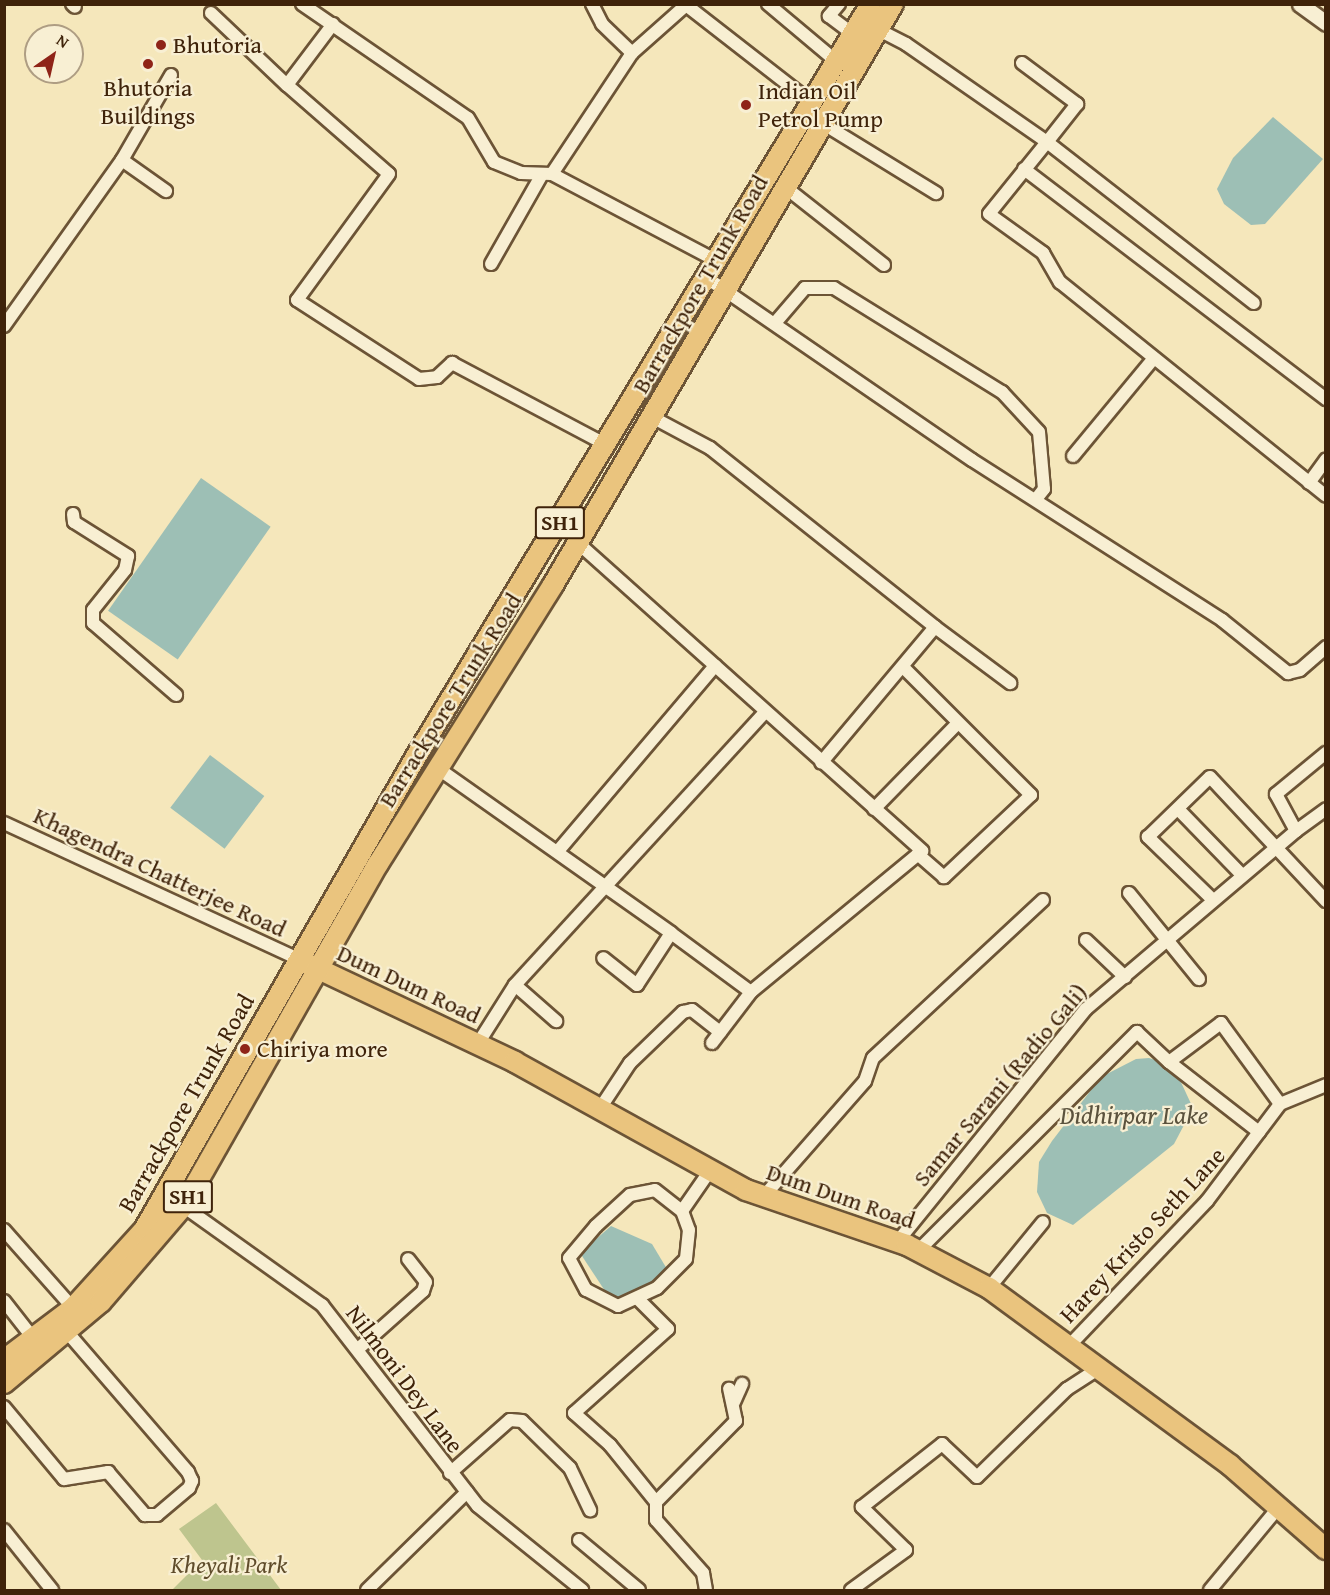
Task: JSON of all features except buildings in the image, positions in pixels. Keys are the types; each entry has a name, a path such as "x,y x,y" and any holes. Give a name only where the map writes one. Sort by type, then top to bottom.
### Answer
{"main road":[{"name":"Barrackpore Trunk Road","path":"4,1383 12,1358 33,1338 74,1308 144,1230 298,959 871,4"},
{"name":"Barrackpore Trunk Road","path":"12,1358 68,1333 184,1205 436,767 578,543 893,4"},
{"path":"524,581 546,596"},
{"name":"Dum Dum Road","path":"298,959 477,1045 710,1172 764,1196 898,1242 988,1288 1279,1507 1326,1549"}],"street":[{"path":"302,4 468,118 494,162 546,175 712,269 726,288 775,323 972,460 1037,498 1222,620 1288,673 1300,670 1326,646"},
{"path":"592,4 602,24 632,53"},
{"path":"768,4 837,62"},
{"path":"839,4 829,16 855,31 880,27 1047,142 1254,303"},
{"path":"1300,4 1326,23"},
{"path":"491,264 546,175 632,53 675,9 686,5 812,103"},
{"path":"211,13 287,85 389,174 297,300 419,379 437,377 452,363 607,446"},
{"path":"287,85 333,24"},
{"path":"1022,63 1077,104 989,214 1043,253 1060,282 1326,496"},
{"path":"4,326 122,160 171,75"},
{"path":"822,123 936,193"},
{"path":"122,160 166,191"},
{"path":"1024,169 1326,399"},
{"path":"785,187 884,265"},
{"path":"775,323 805,288 834,288 1002,392 1039,432 1044,489 1037,498"},
{"path":"1073,456 1154,358"},
{"path":"652,417 710,448 935,627 1010,683"},
{"path":"1308,483 1326,460"},
{"path":"73,514 74,522 128,556 125,570 93,610 93,623 176,695"},
{"path":"578,543 764,712 922,851 751,992 712,1043"},
{"path":"821,763 935,627"},
{"path":"558,852 715,666"},
{"path":"903,667 1030,798 944,877 918,854"},
{"path":"477,1045 515,985 764,712"},
{"path":"874,809 957,724"},
{"path":"1296,831 1276,794 1326,753"},
{"path":"436,767 751,992"},
{"path":"1213,900 1148,837 1210,777 1326,901"},
{"path":"1178,809 1240,873"},
{"name":"Samar Sarani (Radio Gali)","path":"898,1242 1086,1009 1213,900 1240,873 1326,809"},
{"name":"Khagendra Chatterjee Road","path":"4,823 298,959"},
{"path":"1129,893 1199,980"},
{"path":"764,1196 865,1081 873,1058 1043,900"},
{"path":"603,958 637,985 671,933"},
{"path":"1086,940 1125,977"},
{"path":"515,985 556,1021"},
{"path":"599,1110 630,1063 683,1012 692,1010 720,1032"},
{"path":"1169,1062 1221,1023 1280,1104 1326,1085"},
{"path":"918,1251 1137,1032 1169,1062 1259,1132"},
{"name":"Harey Kristo Seth Lane","path":"1067,1347 1206,1201 1280,1104"},
{"path":"682,1211 710,1172"},
{"path":"655,1190 682,1211 689,1230 686,1259 639,1299 618,1306 604,1302 586,1290 570,1253 630,1195 655,1190"},
{"name":"Nilmoni Dey Lane","path":"165,1192 289,1277 358,1349 450,1473 467,1492 582,1590"},
{"path":"988,1288 1043,1222"},
{"path":"4,1230 74,1308"},
{"path":"358,1349 423,1291 426,1282 408,1259"},
{"path":"639,1299 668,1329 574,1413 610,1445 656,1502 656,1520 703,1573 706,1590"},
{"path":"4,1301 33,1338"},
{"path":"4,1407 64,1479 108,1472 145,1515 157,1515 189,1488 192,1481 188,1472 68,1333"},
{"path":"851,1590 906,1550 862,1507 942,1444 977,1477 1067,1389 1098,1369"},
{"path":"734,1402 742,1384"},
{"path":"656,1502 736,1421 734,1402 729,1389"},
{"path":"450,1473 510,1420 522,1421 570,1468 590,1510"},
{"path":"367,1590 467,1492"},
{"path":"1210,1590 1279,1507"},
{"path":"4,1530 48,1589"},
{"path":"579,1540 639,1590"}],"green space":[{"name":"Kheyali Park","path":"216,1503 281,1590 172,1590 202,1560 179,1529"}],"water":[{"path":"1273,117 1323,159 1265,224 1251,225 1224,204 1217,189 1233,158"},
{"path":"201,478 271,527 178,659 108,611"},
{"path":"210,755 264,796 225,849 170,808"},
{"name":"Didhirpar Lake","path":"1149,1058 1165,1063 1179,1078 1193,1108 1174,1144 1073,1225 1047,1213 1037,1192 1039,1162 1052,1141 1101,1077 1136,1059"},
{"path":"611,1226 652,1244 670,1274 625,1303 609,1297 580,1253"}],"place":[{"name":"Bhutoria","path":"161,45"},
{"name":"Bhutoria Buildings","path":"148,64"},
{"name":"Indian Oil Petrol Pump","path":"746,105"},
{"name":"Chiriya more","path":"245,1049"}]}
